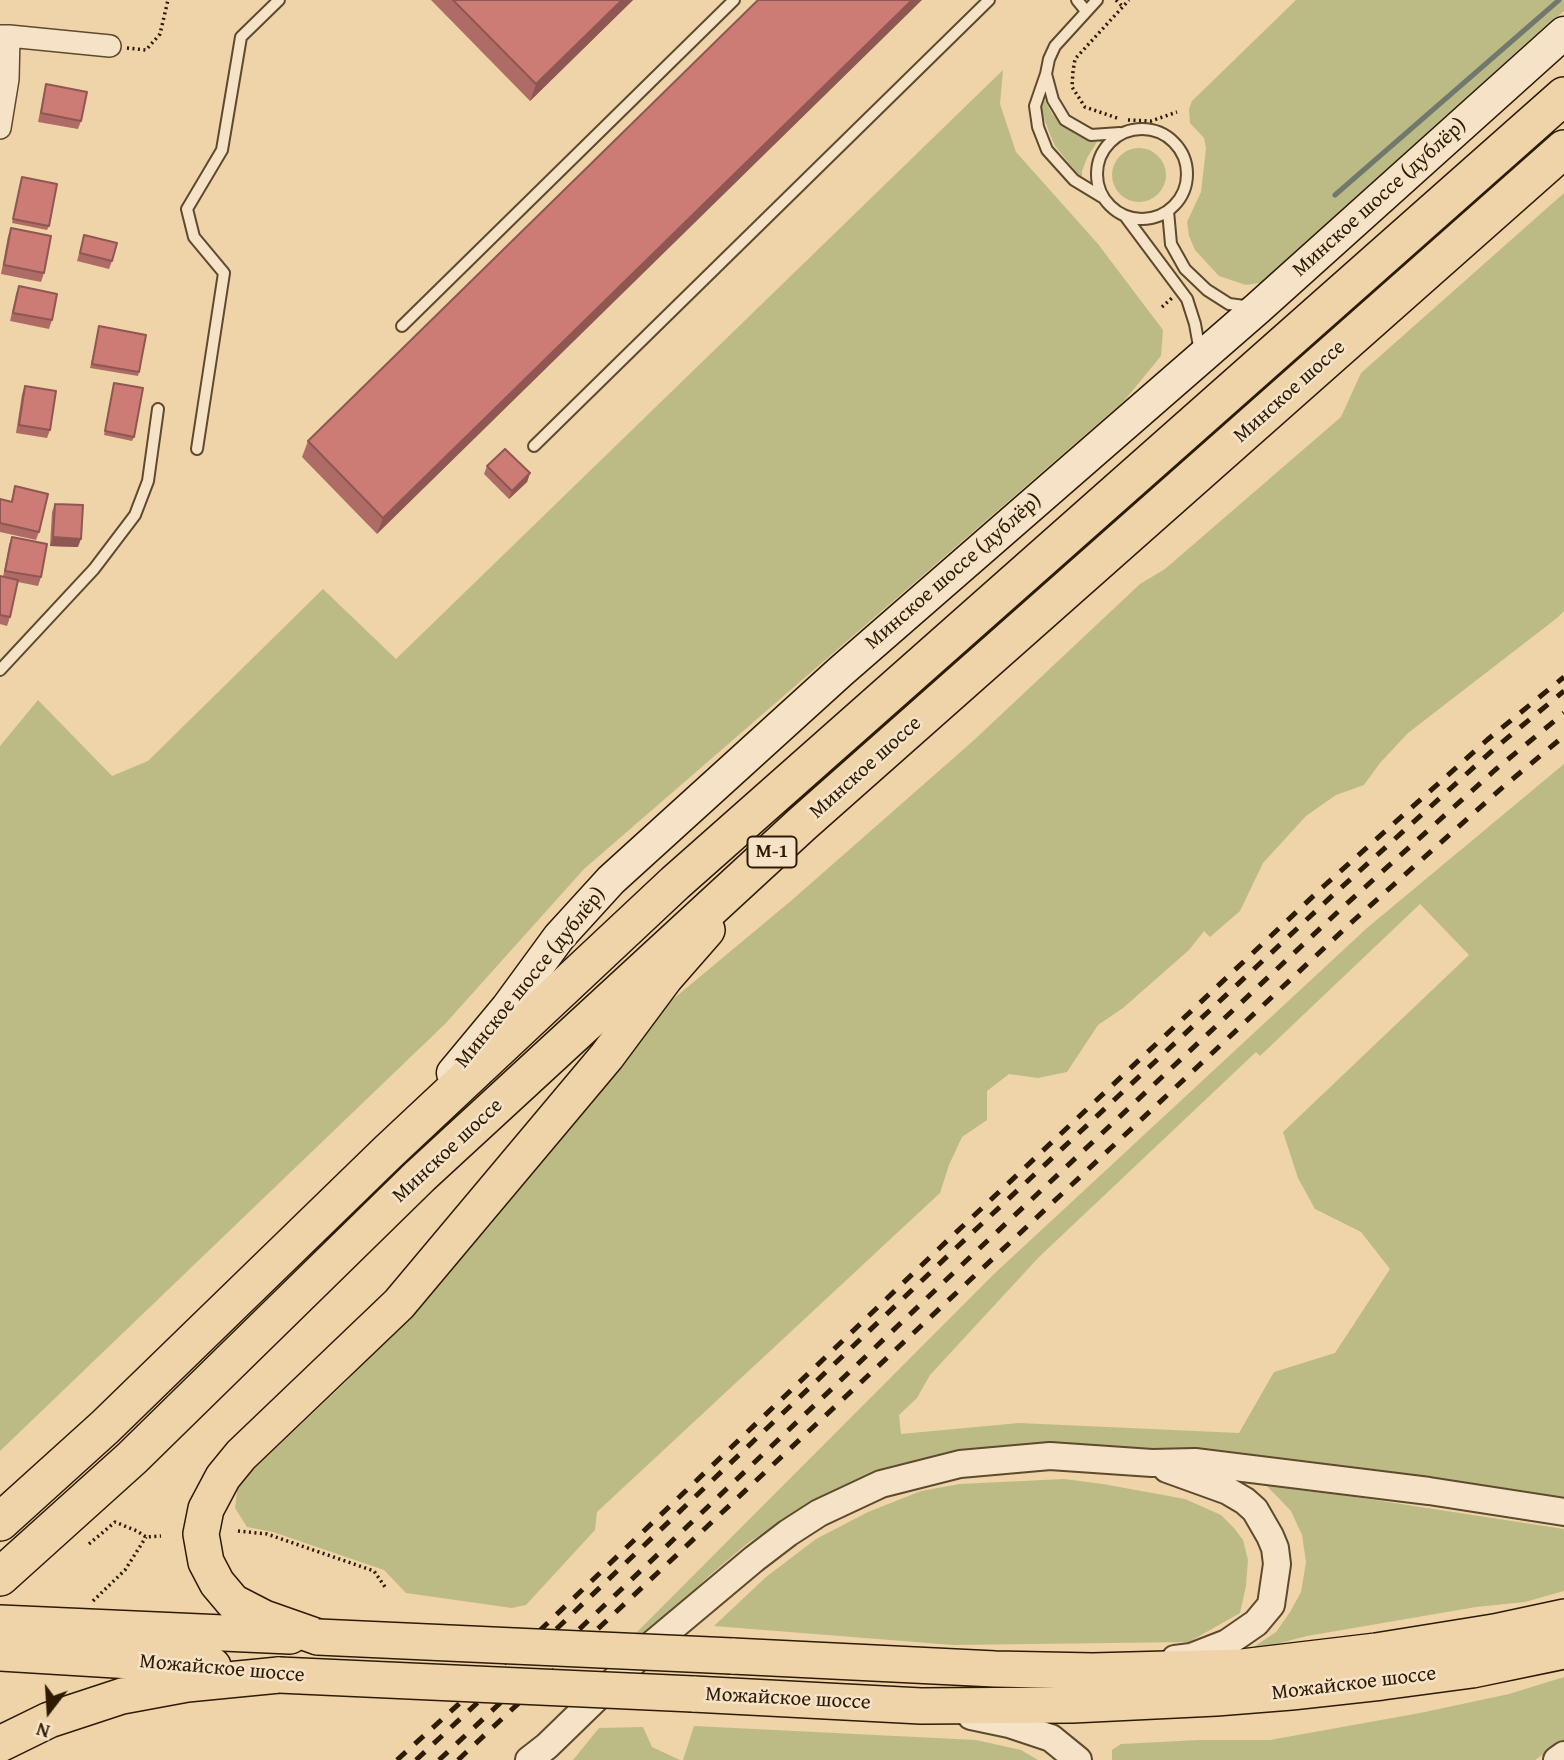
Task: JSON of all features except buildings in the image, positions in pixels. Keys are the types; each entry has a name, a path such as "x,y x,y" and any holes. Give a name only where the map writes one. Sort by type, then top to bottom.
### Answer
{"highway":[{"name":"Минское шоссе","path":"0,1522 105,1427 388,1152 675,883 1564,96"},
{"name":"Минское шоссе","path":"0,1577 132,1458 420,1177 802,824 1564,149"}],"main road":[{"name":"Минское шоссе (дублёр)","path":"388,1152 507,1008 559,937 611,880 840,672 1258,308 1564,33"},
{"path":"318,1637 264,1618 233,1602 218,1583 206,1562 201,1534 206,1508 223,1477 241,1455 399,1304 607,1056 665,978 802,824"},
{"name":"Можайское шоссе","path":"3,1643 40,1625 995,1669 1094,1671 1269,1664 1494,1633 1564,1617"},
{"name":"Можайское шоссе","path":"3,1643 279,1675 921,1706 1072,1705 1291,1692 1472,1670 1564,1651"},
{"path":"0,1744 49,1720 122,1696 187,1684 279,1675"}],"street":[{"path":"0,128 8,79 4,36 110,46"},
{"path":"539,1755 649,1647 788,1533 819,1513 881,1484 960,1464 1050,1456 1152,1464 1195,1462 1429,1491 1564,1512"},
{"path":"1094,1671 1191,1657 1227,1643 1256,1623 1270,1605 1277,1564 1275,1548 1255,1510 1228,1492 1152,1464"},
{"path":"921,1706 1009,1724 1051,1738 1077,1760"},
{"path":"1557,1760 1564,1755"}],"lane":[{"path":"197,449 224,273 194,237 187,209 222,150 241,37 279,0"},
{"path":"402,326 734,0"},
{"path":"534,446 989,0"},
{"path":"1077,0 1086,11"},
{"path":"1046,74 1053,100 1065,120 1091,135 1138,129 1152,130 1166,136 1177,146 1184,158 1187,173 1179,201 1155,218 1140,220 1125,216 1111,208 1102,197 1074,180 1047,150 1038,127 1035,106 1049,59 1055,46 1097,0"},
{"path":"1102,197 1097,182 1097,167 1106,146 1124,132"},
{"path":"1168,211 1171,244 1185,269 1207,290 1229,304 1258,308"},
{"path":"1125,216 1187,299 1201,357"},
{"path":"0,670 94,569 135,515 149,481 158,409"}],"path":[{"path":"110,46 146,50 160,34 168,0"},
{"path":"1116,0 1123,7"},
{"path":"1129,0 1075,59 1072,87 1084,107 1124,120 1151,121 1177,112"},
{"path":"89,1544 115,1522 146,1537 161,1536"},
{"path":"238,1531 267,1534 374,1571 385,1587"},
{"path":"87,1607 125,1570 146,1537"}],"shaded area":[{"path":"1296,0 1564,0 1564,11 1260,283 1246,285 1219,276 1195,250 1189,236 1187,222 1201,192 1206,148 1204,138 1190,123 1189,109 1192,101"},
{"path":"1003,70 1000,104 1016,152 1098,244 1163,330 1161,356 1124,401 584,869 445,1024 0,1451 0,746 38,700 112,776 148,761 323,589 396,659"},
{"path":"1043,96 1052,114 1068,129 1085,139 1097,142 1087,158 1082,179 1055,146 1041,110"},
{"path":"1139,148 1158,156 1166,175 1158,194 1139,202 1120,194 1112,175 1120,156"},
{"path":"1564,193 1564,611 1408,733 1364,785 1336,795 1306,816 1263,863 1240,911 1210,937 1204,931 1189,950 1123,1008 1098,1025 1067,1072 1038,1078 1009,1074 987,1091 987,1120 962,1137 940,1193 597,1512 595,1530 526,1605 512,1608 406,1593 384,1570 273,1532 247,1527 235,1508 238,1484 348,1380 491,1224 672,1000 792,900 973,741 1140,584 1165,569 1341,417 1361,373"},
{"path":"1564,764 1564,1502 1211,1455 1054,1443 971,1451 864,1479 817,1501 749,1542 644,1638 626,1643 994,1274 1367,928","holes":["1420,904 1469,955 1283,1132 1298,1178 1315,1209 1361,1232 1390,1269 1335,1353 1274,1372 1239,1433 1019,1423 901,1434 899,1415 917,1398 930,1375 1039,1257 1256,1052 1260,1056"]},
{"path":"1064,1479 1185,1499 1221,1515 1243,1540 1248,1560 1240,1613 1189,1642 953,1645 714,1626 766,1577 816,1539 868,1512 921,1491 960,1484"},
{"path":"1264,1483 1564,1529 1564,1591 1525,1602 1476,1607 1307,1636 1246,1652 1276,1632 1290,1612 1301,1592 1306,1562 1302,1535 1291,1511"},
{"path":"1564,1677 1564,1740 1535,1760 1112,1760 1112,1750 1121,1744 1270,1740 1509,1694"},
{"path":"694,1726 976,1740 1021,1750 1038,1760 683,1760"},
{"path":"643,1727 652,1747 680,1760 573,1760 599,1728"}],"waterway":[{"path":"1335,195 1559,0"}],"railway":[{"path":"397,1760 534,1636 948,1240 1325,885 1487,740 1564,677"},
{"path":"416,1760 1333,895 1494,749 1564,691"},
{"path":"439,1760 1343,907 1495,770 1564,713"},
{"path":"458,1760 1353,921 1564,736"}]}
